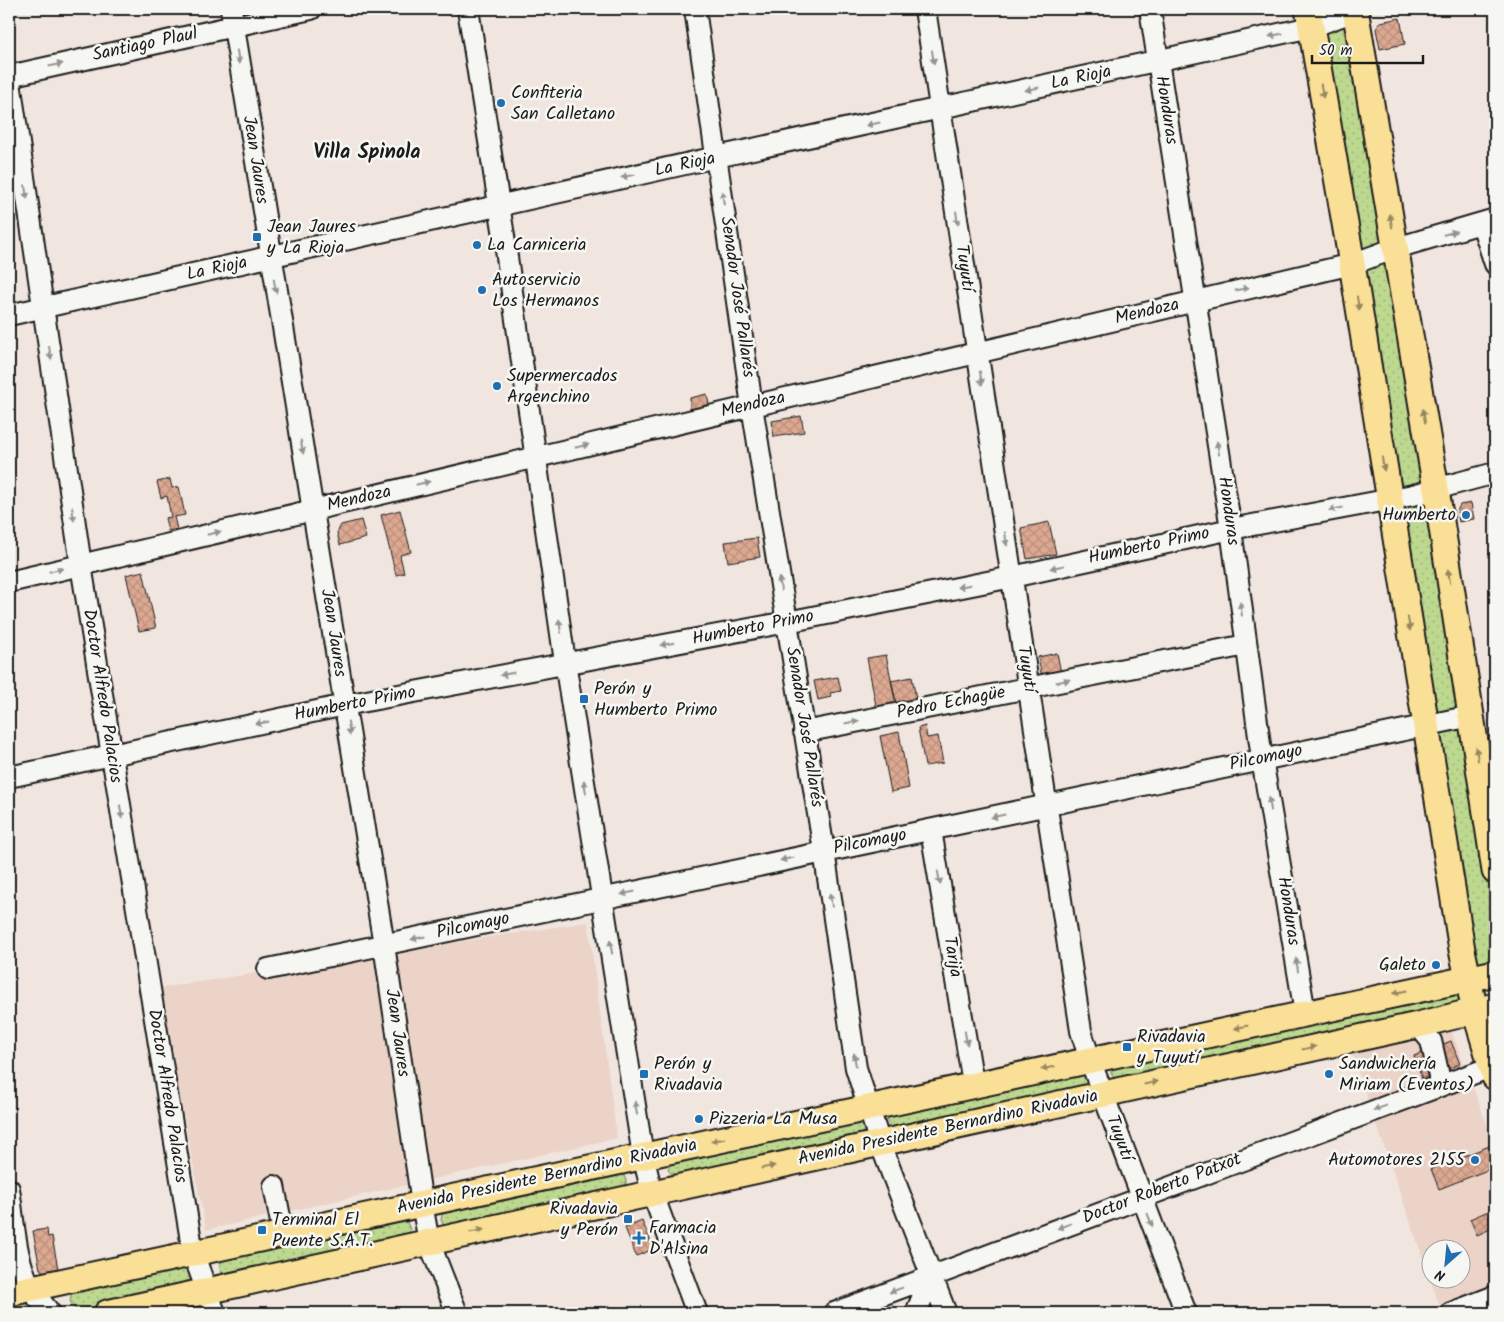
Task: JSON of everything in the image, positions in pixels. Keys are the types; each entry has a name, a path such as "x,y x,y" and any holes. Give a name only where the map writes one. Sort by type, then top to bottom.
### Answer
{"main road":[{"path":"1357,9 1436,489 1495,871"},
{"path":"1309,18 1352,264 1388,499 1468,978 1485,1008 1493,1072"},
{"name":"Avenida Presidente Bernardino Rivadavia","path":"20,1290 1495,973"},
{"name":"Avenida Presidente Bernardino Rivadavia","path":"107,1313 211,1302 429,1242 1418,1025 1485,1008"}],"street":[{"name":"Santiago Plaul","path":"9,75 232,17 311,9"},
{"path":"468,9 565,662 643,1156 652,1192 697,1313"},
{"name":"Senador José Pallarés","path":"695,9 752,406 824,851 856,1068 880,1143 946,1313"},
{"name":"Tuyutí","path":"925,9 1081,1031 1141,1197 1186,1313"},
{"name":"Honduras","path":"1150,9 1231,529 1262,759 1304,1013"},
{"name":"La Rioja","path":"9,314 270,257 498,204 1159,61 1309,18 1357,9"},
{"name":"Jean Jaures","path":"232,17 384,945 422,1204 429,1242 457,1313"},
{"name":"Doctor Alfredo Palacios","path":"9,75 111,755 193,1252 211,1302"},
{"path":"1489,221 1495,264"},
{"name":"Mendoza","path":"9,582 1352,264 1396,248 1489,221"},
{"name":"Humberto Primo","path":"9,777 345,705 565,662 786,622 1012,577 1231,529 1436,489 1495,472"},
{"name":"Pedro Echagüe","path":"804,732 1246,645"},
{"name":"Pilcomayo","path":"268,969 1471,716"},
{"name":"Tarija","path":"931,830 974,1084"},
{"path":"1418,1025 1430,1041 1441,1085"},
{"name":"Doctor Roberto Patxot","path":"834,1313 1441,1085 1493,1072"},
{"path":"274,1186 283,1233"},
{"path":"9,1189 19,1254 20,1290 50,1313"},
{"path":"916,1313 931,1276"},
{"path":"1451,1313 1495,1296"}],"shaded area":[{"path":"588,922 617,1138 206,1230 159,988"},
{"path":"1443,1009 1495,1145 1495,1313 1442,1313 1434,1290 1472,1290 1472,1240 1422,1240 1422,1255 1344,1031"}],"green space":[{"path":"1308,9 1355,9 1495,871 1495,973 1468,978"},
{"path":"1460,992 1460,1004 1117,1081 1111,1074 1111,1068"},
{"path":"1082,1073 1089,1079 1087,1086 891,1129 887,1121 888,1116"},
{"path":"864,1121 866,1131 864,1135 675,1177 668,1170 671,1162"},
{"path":"622,1172 626,1180 626,1188 444,1226 441,1220 443,1211"},
{"path":"406,1220 410,1229 409,1235 225,1277 220,1268 222,1258"},
{"path":"186,1267 190,1269 193,1282 186,1289 83,1311 75,1309 70,1301 72,1291"},
{"path":"9,1302 24,1302 28,1306 29,1313 9,1313"}],"building":[{"path":"1400,18 1405,44 1380,49 1376,29 1380,22"},
{"path":"707,394 709,405 690,409 690,398"},
{"path":"801,416 804,432 774,437 772,421"},
{"path":"170,479 172,488 179,487 185,515 174,517 177,529 168,531 165,518 171,517 167,496 161,498 157,482"},
{"name":"Humberto","path":"1471,503 1474,519 1459,522 1457,511 1460,505"},
{"path":"400,510 411,552 400,555 404,573 396,575 381,515"},
{"path":"361,520 366,538 340,545 337,533 341,525"},
{"path":"1049,522 1056,554 1027,559 1021,528"},
{"path":"757,538 760,557 728,562 725,542"},
{"path":"143,571 156,628 139,631 126,575"},
{"path":"1057,653 1062,678 1042,678 1038,657"},
{"path":"886,655 897,708 877,711 867,658"},
{"path":"838,677 841,691 830,693 831,697 818,700 814,681"},
{"path":"912,677 917,704 897,708 891,681"},
{"path":"1495,701 1495,723 1493,723 1489,702"},
{"path":"925,726 927,738 938,736 943,763 925,766 918,728"},
{"path":"899,732 909,788 891,792 880,736"},
{"path":"1451,1041 1460,1064 1422,1079 1414,1056"},
{"name":"Automotores 2155","path":"1492,1145 1495,1152 1495,1167 1439,1189 1431,1169"},
{"path":"1495,1208 1495,1227 1477,1235 1470,1219"},
{"name":"Farmacia D'Alsina","path":"642,1221 654,1249 636,1256 625,1228"},
{"path":"47,1229 48,1237 52,1236 58,1269 44,1272 40,1269 33,1231"}],"place":[{"name":"Confiteria San Calletano","path":"501,103"},
{"name":"Jean Jaures y La Rioja","path":"257,237"},
{"name":"La Carniceria","path":"477,245"},
{"name":"Autoservicio Los Hermanos","path":"482,290"},
{"name":"Supermercados Argenchino","path":"497,386"},
{"name":"Humberto","path":"1466,515"},
{"name":"Perón y Humberto Primo","path":"584,699"},
{"name":"Galeto","path":"1436,965"},
{"name":"Rivadavia y Tuyutí","path":"1127,1047"},
{"name":"Perón y Rivadavia","path":"644,1074"},
{"name":"Sandwichería Miriam (Eventos)","path":"1329,1074"},
{"name":"Pizzeria La Musa","path":"699,1119"},
{"name":"Automotores 2155","path":"1475,1160"},
{"name":"Rivadavia y Perón","path":"628,1219"},
{"name":"Terminal El Puente S.A.T.","path":"262,1230"},
{"name":"Farmacia D'Alsina","path":"639,1238"}],"district":[{"name":"Villa Spinola","path":"367,153"}]}
